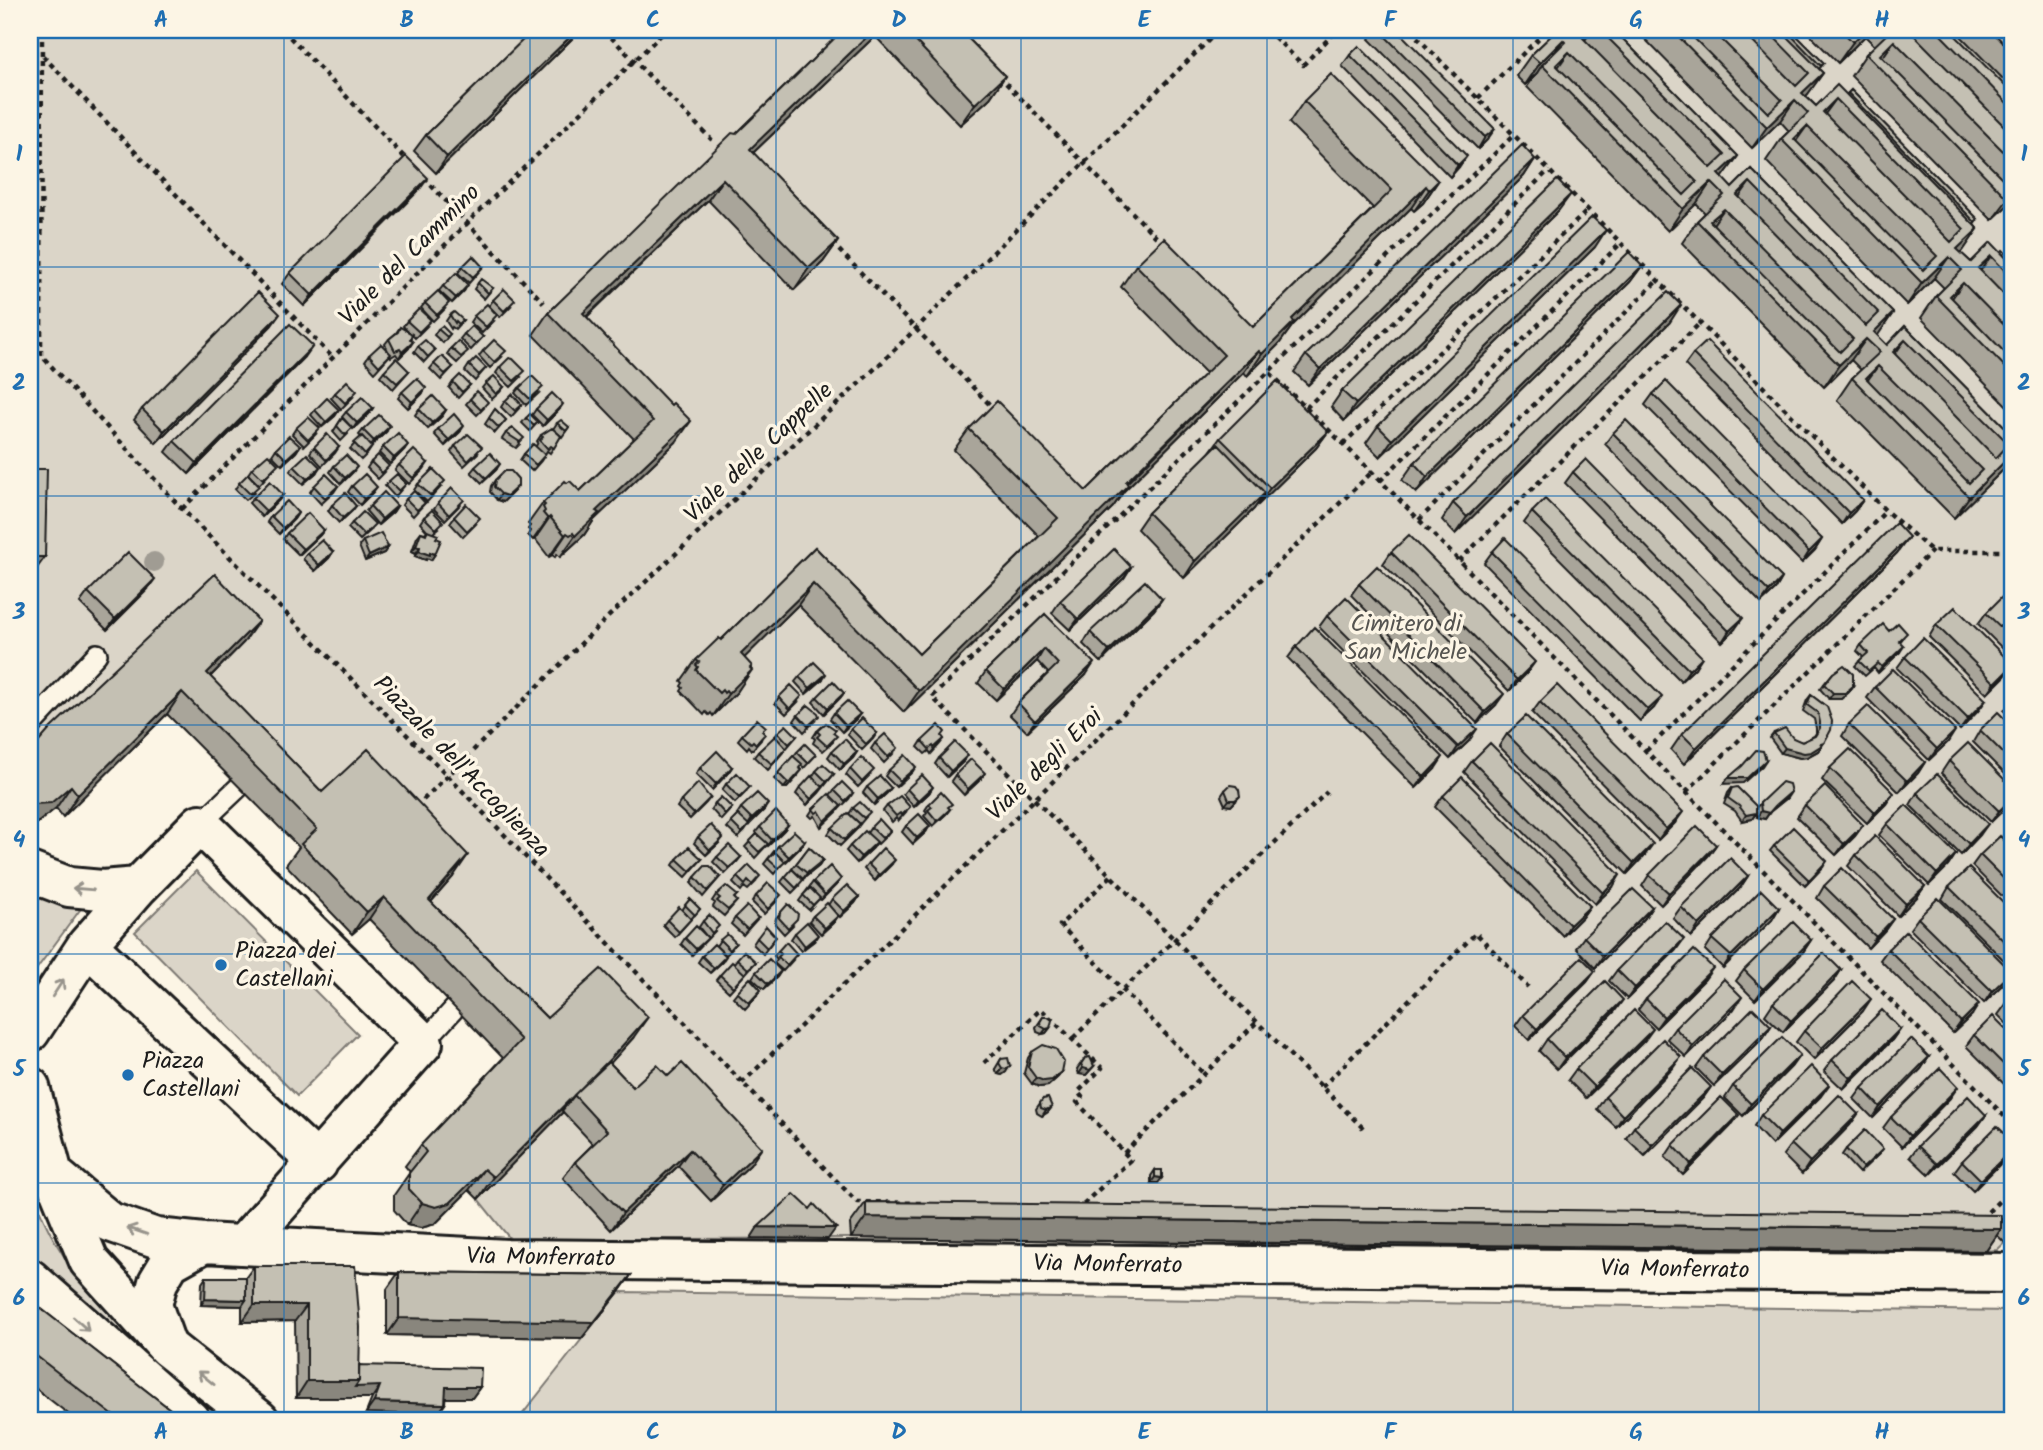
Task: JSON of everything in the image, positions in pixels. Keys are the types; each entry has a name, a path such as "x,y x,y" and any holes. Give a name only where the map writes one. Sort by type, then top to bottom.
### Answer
{"street":[{"path":"30,1032 87,945 138,887 201,824 424,1043 244,1244"},
{"path":"30,872 69,887 102,890 138,887"},
{"path":"87,945 318,1163"},
{"path":"30,1087 53,1174 89,1261 167,1347 259,1420"},
{"name":"Via Monferrato","path":"53,1174 110,1222 156,1238 204,1243 507,1259 2013,1273"},
{"path":"167,1347 152,1305 158,1282 170,1262 204,1243"},
{"path":"30,1279 190,1420"}],"lane":[{"path":"30,726 97,654"},
{"path":"201,824 239,786"},
{"path":"424,1043 455,1008"}],"path":[{"path":"42,30 42,55 332,357"},
{"path":"284,30 412,165"},
{"path":"604,30 712,140"},
{"name":"Viale del Cammino","path":"183,509 467,223 666,30"},
{"name":"Viale delle Cappelle","path":"408,814 609,616 916,329 1219,30"},
{"path":"1267,30 1303,65 1337,30"},
{"path":"1410,30 1886,511 1932,551 2013,551"},
{"path":"1478,99 1547,30"},
{"name":"Piazzale dell'Accoglienza","path":"42,55 41,355 183,509 448,776 857,1202 923,1203"},
{"path":"991,68 1172,253"},
{"path":"1363,1128 932,697 1514,135"},
{"path":"1306,408 1549,170"},
{"path":"421,175 544,303"},
{"path":"1343,444 1588,210"},
{"path":"831,243 1002,417"},
{"path":"1380,481 1621,243"},
{"path":"1419,520 1658,281"},
{"path":"1459,561 1700,323"},
{"path":"1270,373 1372,472 2013,1125"},
{"name":"Viale degli Eroi","path":"742,1083 1372,472"},
{"path":"1646,751 1886,511"},
{"path":"1686,792 1932,551"},
{"path":"1073,1038 1327,792"},
{"path":"1111,876 1060,925 1204,1074"},
{"path":"1322,1087 1476,933 1528,987"},
{"path":"984,1063 1041,1009 1102,1068 1078,1092 1082,1097 1077,1102 1131,1160 1082,1206"},
{"path":"1124,1153 1257,1022"},
{"path":"1981,1219 2013,1187"},
{"path":"1069,1205 1096,1206"}],"green space":[{"name":"Cimitero di San Michele","path":"30,30 2013,30 2013,1235 1997,1250 1986,1251 851,1238 511,1240 478,1199 632,1039 531,1039 306,814 192,695 36,749 30,743"},
{"path":"196,871 358,1034 297,1096 135,932"},
{"path":"30,891 85,903 30,978"},
{"path":"30,1182 55,1241 72,1267 112,1316 182,1381 175,1392 54,1280 30,1253"},
{"path":"619,1292 2013,1311 2013,1420 518,1420"}],"building":[{"path":"30,30 35,30 32,287 30,287"},
{"path":"533,30 577,30 447,157 426,135"},
{"path":"843,30 874,30 750,149 838,241 809,268 723,179 583,313 671,405 673,403 691,421 596,511 599,513 575,536 573,533 565,535 550,517 548,519 543,513 543,503 565,481 570,481 580,491 653,421 548,313 732,133 736,134"},
{"path":"905,30 960,30 1005,76 975,104"},
{"path":"1379,30 1397,30 1495,129 1485,137"},
{"path":"1557,30 1573,30 1570,33 1572,35 1577,30 1591,30 1583,38 1711,168 1725,155 1600,30 1614,30 1738,156 1719,174 1732,188 1751,169 1893,313 1874,332 1887,345 1905,326 2013,435 2013,453 1969,497 1852,378 1880,352 1866,339 1839,365 1697,221 1724,195 1711,182 1683,209 1542,65 1565,42 1563,40 1540,63 1531,55","holes":["1569,52 1697,182 1684,195 1556,65","1750,182 1879,313 1866,326 1737,195","1724,209 1853,339 1840,352 1710,221","1905,340 2009,444 1996,458 1893,352","1878,366 1982,470 1969,483 1866,378"]},
{"path":"1672,30 1686,30 1768,113 1782,100 1712,30 1741,30 1796,86 1809,73 1767,30 1780,30 1823,73 1802,93 1816,106 1837,85 1978,229 1957,249 1971,262 1991,242 2013,265 2013,279 1991,256 1978,268 2013,304 2013,334 1963,283 1950,296 2013,361 2013,375 1936,296 1962,270 1949,257 1922,283 1781,139 1808,113 1795,100 1767,127","holes":["1836,99 1964,229 1951,242 1823,112","1807,126 1937,256 1923,270 1794,139"]},
{"path":"1786,30 1791,30 1824,63 1821,66"},
{"path":"1841,30 1865,30 1853,42"},
{"path":"1891,30 1909,30 2013,135 2013,161 1894,41 1880,55 2009,185 2013,181 2013,193 2008,199 1866,54"},
{"path":"1936,30 1950,30 2013,94 2013,109"},
{"path":"1950,30 1955,30 2013,89 2013,94"},
{"path":"1991,30 2013,30 2013,53"},
{"path":"1359,46 1467,156 1458,165 1350,55"},
{"path":"1331,74 1438,181 1429,190 1426,186 1292,319 1294,322 1262,354 1259,351 1126,482 1128,485 919,691 813,584 741,654 752,666 752,670 728,694 722,690 719,693 696,670 699,662 696,660 719,638 721,640 815,547 919,654 1058,518 969,429 997,401 1086,491 1224,355 1136,265 1164,238 1253,327 1392,190 1304,101"},
{"path":"1851,90 1978,219 1975,222 1848,93"},
{"path":"1522,145 1535,159 1320,369 1306,355"},
{"path":"406,156 428,178 312,295 290,273"},
{"path":"1557,180 1571,194 1356,404 1342,391"},
{"path":"1592,217 1606,230 1392,440 1378,426"},
{"path":"2003,250 2013,260 2013,265 2001,252"},
{"path":"1629,252 1642,266 1427,477 1414,463"},
{"path":"473,256 483,267 473,277 462,267"},
{"path":"456,273 468,285 456,298 443,286"},
{"path":"481,279 493,288 488,293 478,283"},
{"path":"504,289 515,300 504,311 493,300"},
{"path":"438,291 449,303 437,315 425,303"},
{"path":"258,292 280,314 164,431 142,409"},
{"path":"1668,292 1681,305 1467,517 1453,503"},
{"path":"487,304 497,315 486,327 474,316"},
{"path":"419,309 431,320 419,332 407,321"},
{"path":"454,312 463,320 459,324 456,321 455,323 450,315"},
{"path":"290,324 313,346 197,463 174,441"},
{"path":"442,326 450,334 447,337 438,329"},
{"path":"472,326 483,337 475,344 464,334"},
{"path":"400,327 412,334 410,339 413,342 402,352 400,349 395,351 389,339"},
{"path":"425,340 435,350 428,357 418,346"},
{"path":"494,340 506,351 494,362 483,351"},
{"path":"458,341 468,351 461,357 451,348"},
{"path":"1707,341 1863,500 1849,513 1693,354"},
{"path":"381,344 391,354 379,366 369,355"},
{"path":"442,356 453,367 445,374 434,364"},
{"path":"396,358 409,371 397,383 384,371"},
{"path":"476,358 486,368 479,375 469,365"},
{"path":"509,358 525,371 514,381 500,367"},
{"path":"460,375 470,385 462,392 453,382"},
{"path":"494,376 504,387 496,394 486,383"},
{"path":"532,376 543,387 530,399 519,388"},
{"path":"417,378 426,388 412,402 402,392"},
{"path":"347,381 357,391 345,403 335,393"},
{"path":"1277,381 1328,432 1270,488 1220,438"},
{"path":"1666,381 1822,539 1809,552 1653,394"},
{"path":"477,391 488,402 481,410 470,399"},
{"path":"552,393 563,404 547,420 536,409"},
{"path":"512,394 522,405 515,411 505,401"},
{"path":"433,396 446,410 432,423 419,409"},
{"path":"362,397 373,408 357,423 346,412"},
{"path":"327,398 339,410 326,422 315,410"},
{"path":"495,409 506,420 499,428 489,418"},
{"path":"454,414 464,426 449,440 438,429"},
{"path":"530,414 538,422 534,426 526,418"},
{"path":"379,415 390,426 374,441 363,430"},
{"path":"308,417 320,428 308,440 296,428"},
{"path":"342,418 352,428 345,435 337,426"},
{"path":"561,420 569,427 566,431 557,423"},
{"path":"1626,420 1782,578 1769,592 1613,433"},
{"path":"513,428 524,438 520,442 506,433"},
{"path":"552,428 561,436 554,448 551,446 548,449 540,440 543,437 541,435"},
{"path":"398,433 408,445 394,458 383,447"},
{"path":"327,434 339,447 326,460 314,447"},
{"path":"468,434 482,447 468,461 455,446"},
{"path":"289,436 300,446 286,459 276,449"},
{"path":"362,436 372,447 365,455 354,443"},
{"path":"533,444 545,455 536,465 524,454"},
{"path":"1218,444 1265,493 1195,561 1148,513"},
{"path":"414,450 428,463 413,478 399,465"},
{"path":"490,453 500,464 486,478 475,467"},
{"path":"268,454 278,464 263,479 252,468"},
{"path":"307,454 320,467 307,479 294,466"},
{"path":"346,455 357,467 345,478 334,466"},
{"path":"378,455 389,466 382,473 371,462"},
{"path":"1586,459 1743,618 1729,631 1573,472"},
{"path":"30,469 47,469 45,557 30,557"},
{"path":"433,469 445,481 431,496 418,484"},
{"path":"504,471 511,471 518,479 518,486 507,496 494,487 495,480"},
{"path":"248,474 259,486 250,494 239,483"},
{"path":"326,474 338,486 325,498 314,486"},
{"path":"365,474 377,487 364,499 352,486"},
{"path":"397,474 406,484 399,491 389,481"},
{"path":"270,481 283,495 266,511 253,498"},
{"path":"452,488 464,500 449,515 438,503"},
{"path":"414,491 425,503 417,510 406,499"},
{"path":"384,492 397,506 382,519 370,506"},
{"path":"345,493 356,506 343,518 332,505"},
{"path":"1545,499 1702,657 1689,670 1532,512"},
{"path":"287,501 298,513 283,528 271,516"},
{"path":"466,504 480,518 467,531 454,517"},
{"path":"432,510 443,522 436,529 424,517"},
{"path":"363,512 375,524 364,535 352,523"},
{"path":"308,513 324,530 303,549 287,533"},
{"path":"1896,523 1909,537 1696,748 1682,734"},
{"path":"427,531 438,535 436,538 441,540 435,554 419,551 420,547 416,546 421,532 426,534"},
{"path":"381,533 388,547 369,556 363,541"},
{"path":"1409,535 1535,662 1517,680 1391,552"},
{"path":"1505,538 1662,697 1648,710 1492,552"},
{"path":"322,540 333,552 319,565 307,553"},
{"path":"1114,549 1131,567 1078,619 1060,601"},
{"path":"128,552 155,579 115,619 88,592"},
{"path":"1377,566 1504,694 1485,712 1359,584"},
{"path":"215,574 259,621 207,673 322,792 368,749 468,855 429,900 547,1018 601,969 648,1017 493,1177 484,1169 450,1203 436,1207 422,1203 409,1189 409,1173 426,1152 421,1145 521,1040 384,897 367,912 301,844 317,829 182,692 78,795 71,786 51,803 30,803 30,752 51,728"},
{"path":"1145,581 1162,599 1109,651 1090,632"},
{"path":"2005,594 2013,602 2013,639 1986,613"},
{"path":"1346,597 1477,729 1458,747 1327,616"},
{"path":"1955,607 2013,665 1995,683 1936,625"},
{"path":"1045,614 1094,663 1035,721 1018,703 1058,664 1044,649 1004,689 986,671"},
{"path":"1898,623 1907,633 1899,641 1904,646 1882,667 1878,663 1869,671 1859,661 1868,653 1861,645 1883,624 1889,631"},
{"path":"1314,627 1443,757 1424,777 1296,647"},
{"path":"1923,638 1986,700 1968,719 1905,657"},
{"path":"814,662 826,674 810,688 799,677"},
{"path":"1844,665 1853,674 1853,686 1845,693 1833,693 1824,684"},
{"path":"1893,669 1955,731 1937,749 1875,687"},
{"path":"833,681 844,693 828,708 817,697"},
{"path":"791,685 802,696 790,709 779,697"},
{"path":"1557,685 1683,812 1666,829 1540,702"},
{"path":"1811,695 1827,707 1832,721 1831,730 1824,743 1811,752 1785,748 1774,733 1785,728 1793,738 1802,742 1815,736 1820,728 1818,713 1807,705"},
{"path":"847,701 860,714 846,726 834,713"},
{"path":"808,705 819,716 808,726 798,715"},
{"path":"1868,706 1925,762 1907,781 1849,724"},
{"path":"1998,712 2013,727 2013,763 1980,730"},
{"path":"1526,716 1653,844 1634,863 1507,734"},
{"path":"862,718 877,733 866,744 851,729"},
{"path":"757,719 766,727 762,731 765,734 756,744 742,735"},
{"path":"826,723 836,730 833,733 837,736 827,746 817,737 820,734 817,731"},
{"path":"786,725 797,736 789,744 778,732"},
{"path":"939,725 945,732 942,736 944,739 929,749 922,741"},
{"path":"885,734 898,748 888,757 875,743"},
{"path":"775,736 786,748 772,764 758,752"},
{"path":"845,739 857,752 844,764 832,751"},
{"path":"955,742 968,755 951,771 939,758"},
{"path":"1490,743 1620,875 1603,893 1472,761"},
{"path":"1968,743 2013,788 2013,797 1999,811 1949,761"},
{"path":"805,744 816,755 808,763 797,752"},
{"path":"1850,749 1894,793 1875,812 1830,768"},
{"path":"1756,750 1763,751 1766,760 1747,778 1728,778 1742,766"},
{"path":"717,751 732,767 716,784 700,768"},
{"path":"905,755 916,767 900,781 889,770"},
{"path":"793,756 802,764 799,768 802,770 788,783 778,773"},
{"path":"861,757 874,770 862,782 850,769"},
{"path":"971,759 985,773 968,789 955,775"},
{"path":"823,764 834,774 827,782 816,771"},
{"path":"737,773 750,787 739,798 726,784"},
{"path":"1937,774 1988,824 1969,844 1917,793"},
{"path":"922,775 933,787 918,801 907,789"},
{"path":"811,776 823,787 811,799 800,788"},
{"path":"880,776 891,788 878,799 867,787"},
{"path":"1462,777 1590,906 1570,925 1443,796"},
{"path":"842,782 853,793 845,801 834,790"},
{"path":"1782,782 1789,784 1791,792 1769,813 1761,811 1760,803"},
{"path":"698,783 710,798 694,814 681,801"},
{"path":"1230,785 1239,790 1240,796 1235,800 1229,800 1225,790"},
{"path":"1825,786 1863,825 1844,844 1805,805"},
{"path":"1737,787 1756,806 1756,813 1746,815 1728,798 1732,788"},
{"path":"941,792 952,804 937,821 928,810 932,807 929,804"},
{"path":"757,793 768,804 752,819 741,808"},
{"path":"829,794 841,806 825,821 819,811 816,813 813,809"},
{"path":"900,796 910,807 902,815 900,813 896,816 887,806"},
{"path":"721,797 732,808 725,814 715,803"},
{"path":"860,802 870,812 864,818 853,808"},
{"path":"1906,805 1956,854 1937,874 1887,824"},
{"path":"776,811 788,825 772,840 760,827"},
{"path":"848,813 860,824 844,840 832,828"},
{"path":"919,814 930,826 917,838 906,826"},
{"path":"738,815 749,825 742,833 731,822"},
{"path":"879,819 890,831 882,838 871,827"},
{"path":"711,825 723,838 710,850 698,837"},
{"path":"1697,826 1716,845 1669,893 1649,875"},
{"path":"1793,827 1827,861 1809,880 1774,846"},
{"path":"794,831 805,841 789,857 778,846"},
{"path":"865,831 877,842 861,857 850,846"},
{"path":"757,834 768,844 759,852 749,842"},
{"path":"1875,836 1925,886 1906,904 1856,855"},
{"path":"2000,836 2013,849 2013,888 1980,855"},
{"path":"729,845 741,857 729,868 717,857"},
{"path":"689,847 702,859 690,871 677,859"},
{"path":"809,847 823,860 807,873 796,864"},
{"path":"883,848 895,860 879,875 868,864"},
{"path":"775,852 785,862 778,868 768,859"},
{"path":"1730,858 1748,876 1699,925 1681,907"},
{"path":"749,865 760,876 752,885 748,881 745,885 737,877"},
{"path":"705,866 710,866 720,877 707,891 695,877"},
{"path":"830,866 841,879 825,895 813,882"},
{"path":"1842,868 1893,919 1876,937 1824,886"},
{"path":"1969,868 2013,912 2013,950 1949,887"},
{"path":"792,869 803,880 796,888 785,877"},
{"path":"768,883 781,895 768,909 756,896"},
{"path":"847,885 859,897 844,911 832,899"},
{"path":"726,886 737,895 734,898 737,901 728,910 717,901 720,898 716,895"},
{"path":"810,888 820,898 813,905 803,895"},
{"path":"1633,889 1652,907 1603,956 1584,937"},
{"path":"1761,890 1779,908 1731,956 1712,939"},
{"path":"1938,898 2012,972 1992,991 1918,918"},
{"path":"690,899 700,909 695,915 685,905"},
{"path":"827,903 838,916 825,928 813,916"},
{"path":"788,904 798,914 788,928 779,918"},
{"path":"747,906 758,918 747,929 735,918"},
{"path":"679,907 691,919 679,932 667,920"},
{"path":"709,915 719,926 712,933 703,921"},
{"path":"1665,921 1684,939 1635,988 1617,970"},
{"path":"807,922 818,935 805,946 795,933"},
{"path":"1793,922 1811,940 1763,989 1744,970"},
{"path":"696,926 708,938 696,949 685,938"},
{"path":"766,926 776,937 767,948 757,938"},
{"path":"1906,931 1979,1004 1961,1022 1888,949"},
{"path":"727,934 736,943 730,950 720,940"},
{"path":"786,942 797,954 787,965 778,957 781,954 778,951"},
{"path":"714,944 726,956 714,968 702,956"},
{"path":"1694,950 1713,968 1664,1017 1646,999"},
{"path":"744,951 756,962 748,969 737,959"},
{"path":"1824,953 1841,970 1791,1021 1773,1003"},
{"path":"1581,957 1595,971 1537,1029 1523,1015"},
{"path":"769,959 781,971 768,984 756,972"},
{"path":"732,962 745,974 733,987 720,975"},
{"path":"750,978 761,990 749,1003 737,992"},
{"path":"1724,979 1742,997 1693,1046 1675,1028"},
{"path":"1605,981 1623,1000 1565,1058 1547,1039"},
{"path":"1852,981 1871,999 1822,1048 1804,1031"},
{"path":"2013,996 2013,1011 2006,1004"},
{"path":"1753,1008 1771,1026 1722,1075 1704,1057"},
{"path":"1634,1010 1653,1029 1594,1087 1576,1069"},
{"path":"1882,1010 1900,1029 1851,1078 1832,1060"},
{"path":"1993,1016 2013,1036 2013,1074 1974,1035"},
{"path":"1043,1017 1052,1020 1050,1028 1041,1026"},
{"path":"1782,1037 1800,1055 1751,1104 1733,1086"},
{"path":"1663,1039 1681,1057 1623,1116 1605,1097"},
{"path":"1911,1039 1929,1057 1880,1107 1862,1088"},
{"path":"1043,1045 1056,1049 1064,1062 1062,1072 1052,1080 1036,1078 1028,1067 1032,1052"},
{"path":"1090,1057 1094,1066 1090,1070 1083,1068 1081,1064 1085,1058"},
{"path":"1008,1058 1010,1066 1002,1068 999,1063 1001,1059"},
{"path":"609,1062 633,1087 657,1065 668,1076 682,1063 762,1148 723,1185 690,1150 623,1213 575,1162 607,1131 574,1095"},
{"path":"1811,1066 1829,1085 1780,1134 1761,1115"},
{"path":"1692,1068 1711,1087 1652,1145 1634,1127"},
{"path":"1940,1068 1958,1087 1910,1136 1891,1117"},
{"path":"1839,1095 1858,1114 1810,1162 1791,1144"},
{"path":"1968,1096 1986,1115 1937,1164 1918,1146"},
{"path":"1721,1097 1739,1115 1691,1164 1673,1145"},
{"path":"1048,1098 1052,1107 1046,1110 1041,1108 1040,1103"},
{"path":"1997,1126 2013,1142 2013,1148 1981,1180 1962,1161"},
{"path":"1865,1130 1883,1149 1863,1168 1846,1149"},
{"path":"1155,1170 1162,1170 1162,1178 1155,1177"},
{"path":"794,1194 810,1209 814,1204 836,1228 758,1227"},
{"path":"866,1202 2001,1215 2001,1229 866,1217"},
{"path":"2013,1210 2013,1232 2002,1221"},
{"path":"254,1266 355,1266 360,1327 359,1381 307,1381 307,1305 254,1305"},
{"path":"399,1272 631,1275 594,1322 399,1318"},
{"path":"206,1277 246,1277 246,1300 205,1299"},
{"path":"30,1300 184,1420 119,1420 30,1351"},
{"path":"359,1365 481,1368 480,1387 446,1387 445,1404 374,1402 380,1386 355,1387 359,1381"}],"place":[{"name":"Piazza dei Castellani","path":"221,965"},
{"name":"Piazza Castellani","path":"128,1075"}]}
